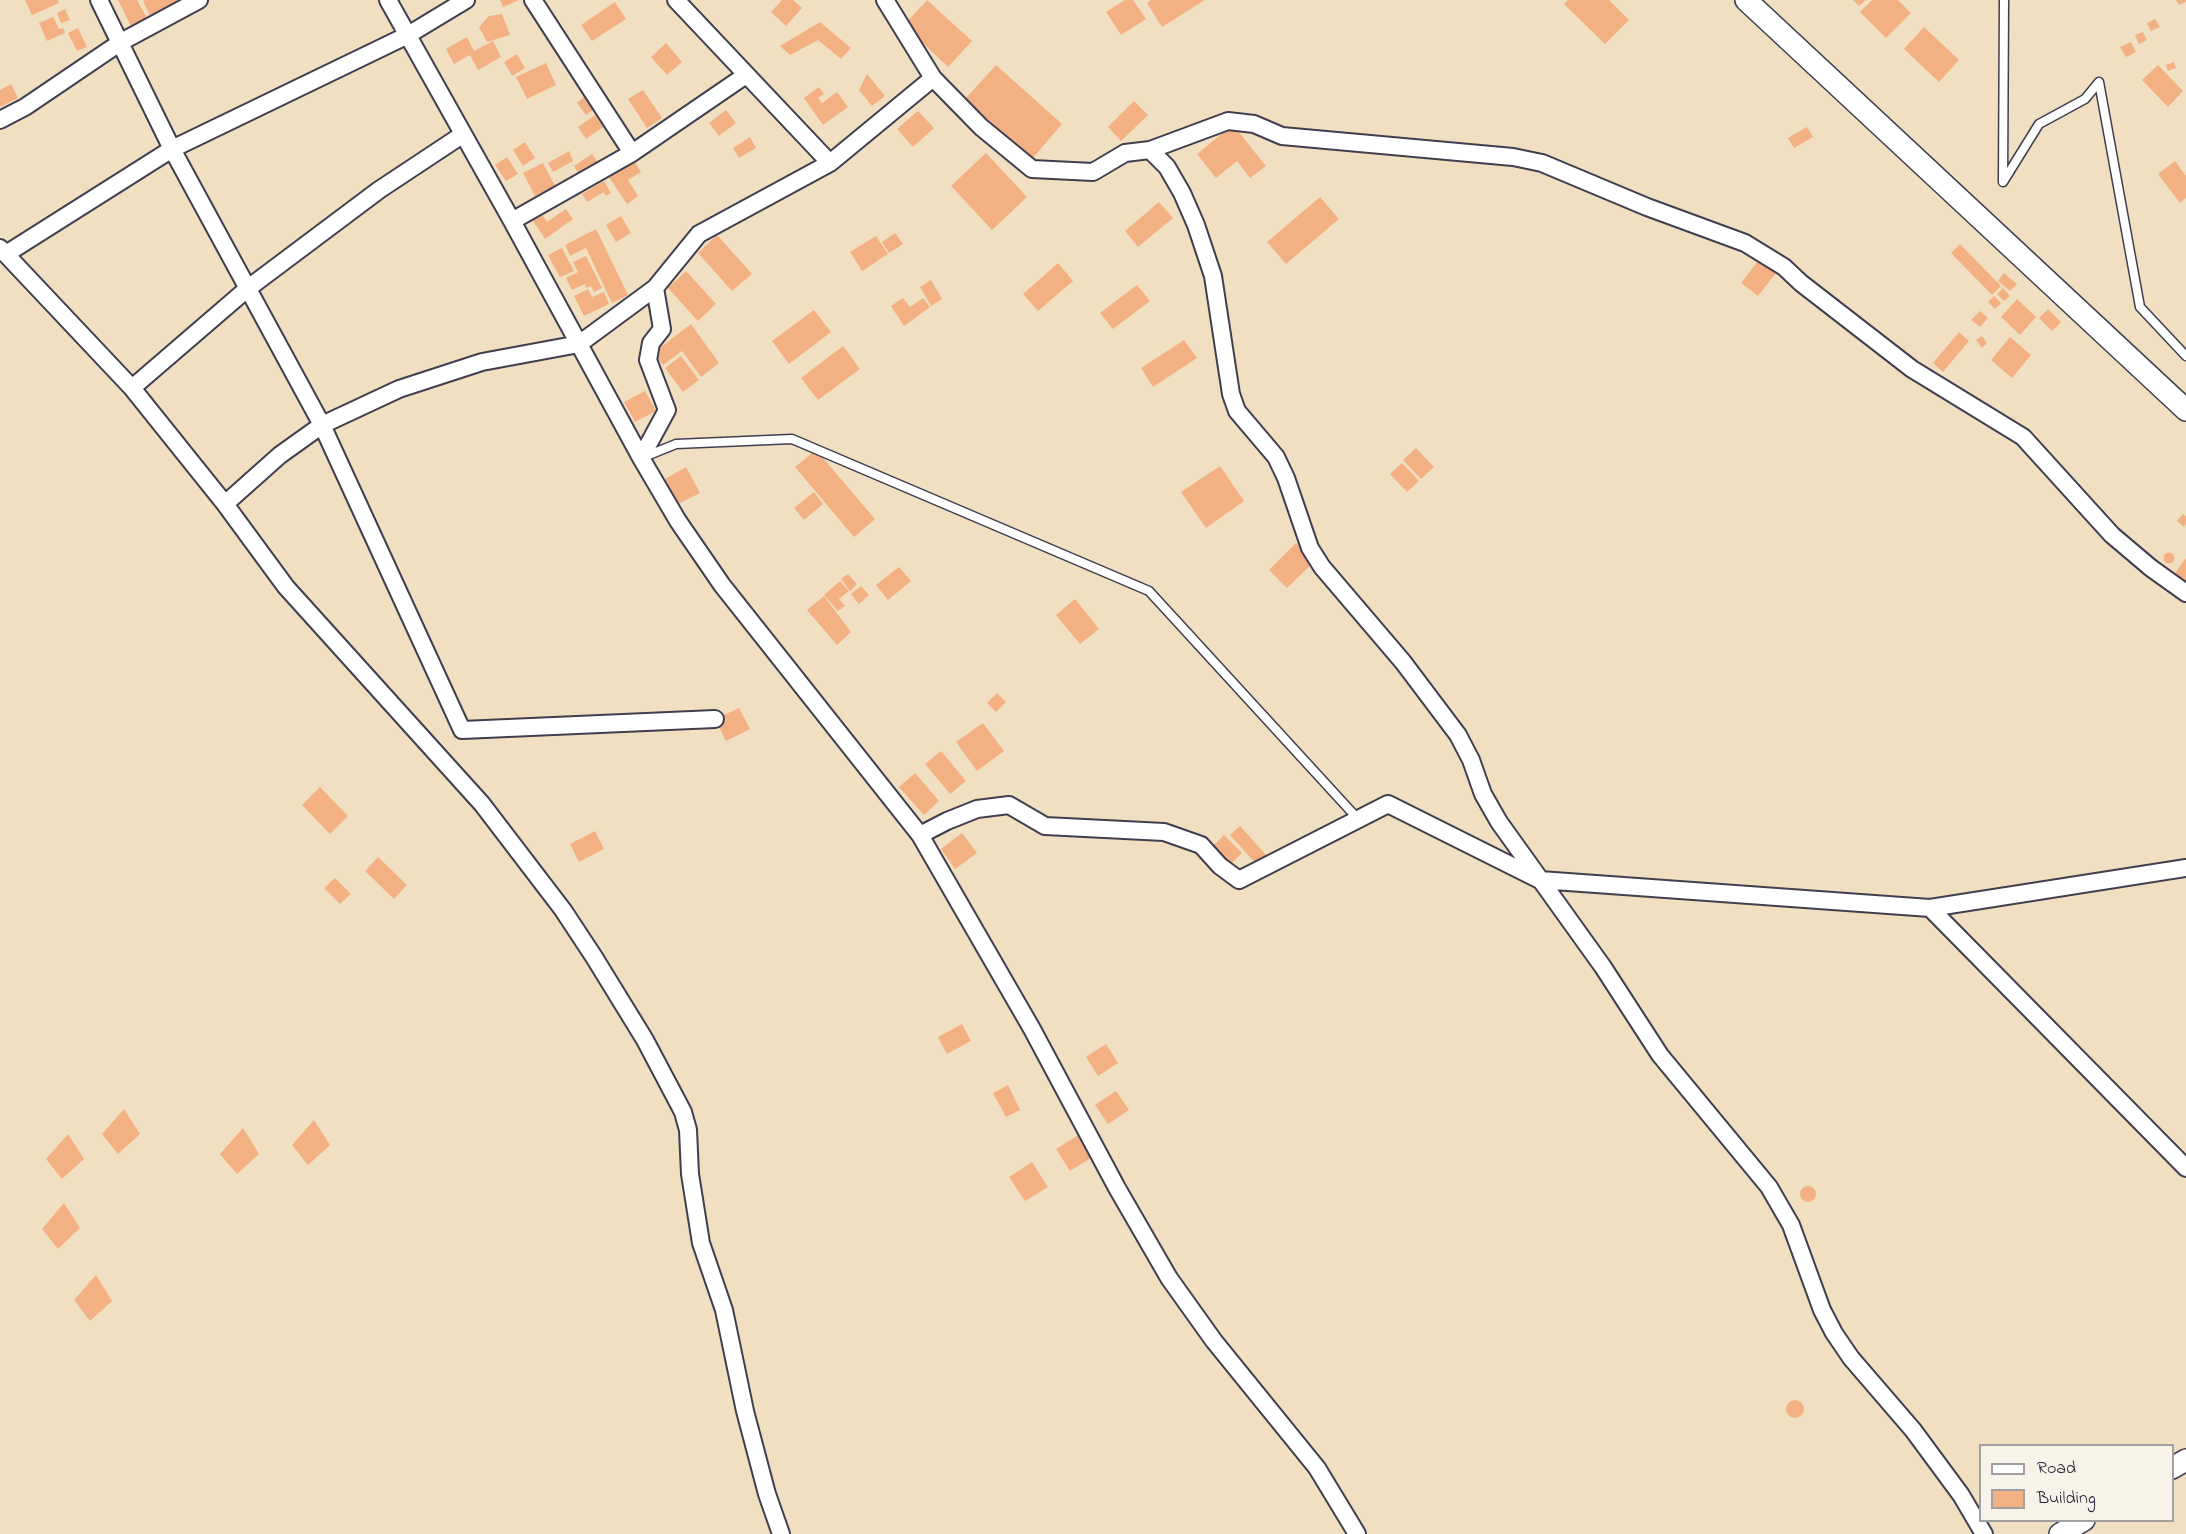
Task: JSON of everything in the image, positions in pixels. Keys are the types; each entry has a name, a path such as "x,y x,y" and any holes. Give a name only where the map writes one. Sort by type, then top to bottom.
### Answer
{"street":[{"path":"99,0 172,149 322,424 462,730 715,720"},
{"path":"0,120 25,107 121,42 199,0"},
{"path":"388,0 678,521 722,585 920,834 1032,1029 1117,1188 1169,1278 1214,1341 1317,1468 1358,1534"},
{"path":"466,0 408,35 172,149 3,251 132,388 225,504 286,587 482,804 563,910 594,957 683,1112 688,1130 690,1173 701,1244 724,1310 745,1411 767,1494 781,1534"},
{"path":"533,0 632,153"},
{"path":"676,0 830,163"},
{"path":"885,0 933,78 981,127 1032,170 1093,172 1125,153 1150,150 1228,121 1254,124 1282,136 1513,157 1542,164 1647,207 1745,243 1784,267 1801,283 1912,369 2023,437 2112,535 2151,568 2186,593"},
{"path":"1746,0 2186,410"},
{"path":"512,221 632,153 746,75"},
{"path":"225,504 280,455 322,424 399,389 482,362 579,344 656,288 699,234 830,163 933,78"},
{"path":"132,388 247,289 380,190 462,135"},
{"path":"1150,150 1167,167 1196,225 1213,276 1231,394 1237,411 1276,458 1286,478 1310,548 1322,567 1403,662 1458,735 1471,760 1483,794 1499,822 1603,967 1660,1055 1769,1187 1791,1225 1822,1310 1833,1333 1851,1358 1913,1430 1961,1495 1984,1534"},
{"path":"641,458 667,410 648,360 651,343 662,329 656,288"},
{"path":"920,834 977,809 1010,805 1045,826 1164,832 1201,845 1220,866 1239,880 1388,804 1540,880 1930,908 2186,868"},
{"path":"1930,908 2186,1168"},
{"path":"2060,1534 2082,1522"}],"lane":[{"path":"2004,0 2003,182 2039,124 2085,99 2099,82 2140,307 2186,356"},
{"path":"641,458 676,444 792,439 1149,591 1359,819"}],"building":[{"path":"25,0 58,0 59,3 32,15"},
{"path":"118,0 137,0 148,20 132,28"},
{"path":"176,0 177,2 162,9 164,12 151,18 143,1"},
{"path":"500,0 519,0 503,7"},
{"path":"782,0 793,0 802,8 786,26 771,12"},
{"path":"927,0 972,41 948,67 904,25"},
{"path":"1125,0 1133,0 1146,19 1121,35 1106,12"},
{"path":"1151,0 1205,0 1162,27 1147,3"},
{"path":"1568,0 1609,0 1629,20 1605,44 1564,4"},
{"path":"1853,0 1866,0 1859,6"},
{"path":"1872,0 1898,0 1911,13 1886,38 1860,12"},
{"path":"2176,0 2186,0 2186,2 2179,5"},
{"path":"615,2 626,19 592,41 581,25"},
{"path":"65,9 70,20 61,23 57,13"},
{"path":"502,14 510,35 487,42 479,27 489,16"},
{"path":"53,17 59,29 63,28 65,33 47,41 39,23"},
{"path":"2155,19 2160,27 2151,31 2147,23"},
{"path":"820,22 851,48 841,59 818,40 790,55 780,46"},
{"path":"1924,27 1959,60 1939,82 1904,49"},
{"path":"78,28 87,47 77,51 68,33"},
{"path":"2143,32 2147,40 2139,44 2135,35"},
{"path":"467,37 474,51 493,41 501,57 478,70 470,55 454,64 446,49"},
{"path":"2131,42 2136,52 2126,57 2120,47"},
{"path":"666,43 682,62 667,75 651,57"},
{"path":"517,54 525,68 512,76 504,62"},
{"path":"2174,62 2176,68 2168,71 2166,65"},
{"path":"546,63 556,85 527,99 516,77"},
{"path":"996,65 1062,124 1032,159 965,99"},
{"path":"2158,65 2183,91 2168,107 2142,80"},
{"path":"867,74 885,96 872,106 859,90"},
{"path":"11,84 18,98 0,107 0,90"},
{"path":"819,87 824,94 818,98 822,103 837,92 848,107 823,125 804,98"},
{"path":"643,90 662,118 647,128 628,99"},
{"path":"584,97 593,110 586,115 577,103"},
{"path":"1134,101 1148,115 1121,141 1108,127"},
{"path":"726,110 736,123 719,136 709,123"},
{"path":"918,111 934,128 913,147 897,129"},
{"path":"595,115 603,127 586,139 578,127"},
{"path":"1233,125 1266,166 1250,178 1237,161 1216,178 1197,154"},
{"path":"1807,127 1813,137 1794,148 1788,138"},
{"path":"750,137 756,148 739,158 733,148"},
{"path":"525,142 535,158 523,166 513,150"},
{"path":"569,151 573,161 553,172 548,163"},
{"path":"986,153 1027,197 992,230 951,186"},
{"path":"592,154 598,163 579,174 574,166"},
{"path":"507,157 518,174 506,181 495,165"},
{"path":"634,161 641,172 628,180 638,196 627,204 609,177"},
{"path":"2175,161 2186,176 2186,198 2180,203 2158,174"},
{"path":"543,163 555,186 535,196 523,173"},
{"path":"604,181 611,193 606,196 604,192 587,202 582,194"},
{"path":"1320,197 1339,219 1286,264 1267,242"},
{"path":"1159,202 1173,218 1138,247 1125,231"},
{"path":"566,209 573,219 545,239 532,219 541,213 547,222"},
{"path":"621,216 631,233 616,242 606,225"},
{"path":"596,229 628,295 612,303 586,248 570,256 565,245"},
{"path":"895,233 903,244 889,253 882,242"},
{"path":"717,235 752,274 732,291 698,253"},
{"path":"876,236 888,254 862,271 850,252"},
{"path":"1960,244 2001,286 1992,295 1951,253"},
{"path":"562,248 574,271 560,277 548,255"},
{"path":"586,256 602,288 594,292 591,286 586,288 585,284 572,290 566,278 578,272 573,262"},
{"path":"1762,256 1779,269 1758,296 1741,283"},
{"path":"1058,263 1073,281 1038,311 1023,294"},
{"path":"686,271 716,304 698,321 668,288"},
{"path":"2004,273 2017,284 2010,291 1998,281"},
{"path":"931,280 942,299 931,306 920,287"},
{"path":"1137,285 1150,301 1113,329 1100,313"},
{"path":"2003,288 2010,296 2004,301 1997,294"},
{"path":"588,289 592,297 604,292 609,304 584,316 574,296"},
{"path":"1994,296 2001,303 1995,309 1988,302"},
{"path":"903,298 910,307 923,298 930,307 904,326 891,306"},
{"path":"2017,299 2036,317 2020,335 2001,317"},
{"path":"2048,309 2061,322 2052,331 2039,318"},
{"path":"814,310 831,332 789,364 772,341"},
{"path":"1980,311 1988,318 1980,327 1971,320"},
{"path":"691,324 719,363 701,377 682,351 663,365 653,353"},
{"path":"1959,332 1969,341 1943,372 1933,363"},
{"path":"1982,336 1987,343 1982,348 1976,340"},
{"path":"2010,337 2031,355 2012,378 1991,360"},
{"path":"1184,340 1197,358 1153,387 1141,368"},
{"path":"843,346 860,369 818,400 801,378"},
{"path":"681,356 699,380 683,392 665,368"},
{"path":"645,391 656,411 635,422 624,402"},
{"path":"1416,448 1434,467 1421,479 1403,460"},
{"path":"816,450 875,519 854,537 795,467"},
{"path":"1402,463 1419,481 1407,492 1390,474"},
{"path":"1220,466 1244,501 1206,528 1181,492"},
{"path":"686,467 700,493 678,504 665,479"},
{"path":"814,492 823,504 804,520 794,508"},
{"path":"2183,514 2186,516 2184,527 2177,521"},
{"path":"1296,543 1315,561 1287,588 1269,570"},
{"path":"2169,552 2175,558 2169,564 2163,558"},
{"path":"2186,558 2186,585 2173,576"},
{"path":"899,567 911,581 888,600 876,585"},
{"path":"848,574 857,584 850,591 841,579"},
{"path":"840,581 849,591 839,599 845,606 838,611 824,595"},
{"path":"861,586 869,595 859,604 851,594"},
{"path":"824,596 851,632 837,645 807,610"},
{"path":"1075,599 1099,629 1080,644 1056,615"},
{"path":"997,693 1006,702 996,712 987,703"},
{"path":"739,708 750,729 726,741 715,719"},
{"path":"983,723 1004,751 977,771 956,742"},
{"path":"941,751 966,781 950,794 925,764"},
{"path":"915,773 939,801 924,815 899,787"},
{"path":"320,787 348,816 330,834 302,805"},
{"path":"1240,826 1268,857 1258,866 1230,835"},
{"path":"595,831 604,849 579,862 570,844"},
{"path":"962,833 977,853 955,869 941,849"},
{"path":"1224,835 1242,853 1226,869 1208,851"},
{"path":"378,857 407,885 394,899 365,871"},
{"path":"335,878 351,894 340,904 324,888"},
{"path":"962,1024 971,1041 947,1054 938,1037"},
{"path":"1106,1044 1118,1063 1098,1076 1086,1057"},
{"path":"1008,1085 1020,1110 1006,1117 993,1093"},
{"path":"1116,1091 1129,1110 1108,1124 1095,1105"},
{"path":"124,1109 140,1134 118,1154 102,1134"},
{"path":"314,1120 330,1145 308,1165 292,1145"},
{"path":"243,1128 259,1154 237,1174 220,1154"},
{"path":"68,1134 84,1159 62,1179 46,1159"},
{"path":"1080,1134 1094,1156 1070,1171 1056,1149"},
{"path":"1032,1162 1048,1187 1025,1201 1009,1177"},
{"path":"1808,1186 1814,1188 1816,1194 1814,1200 1808,1202 1802,1200 1800,1194 1802,1188"},
{"path":"64,1203 80,1228 58,1249 42,1229"},
{"path":"96,1275 112,1301 90,1321 74,1300"},
{"path":"1795,1400 1801,1403 1804,1409 1801,1415 1795,1418 1789,1415 1786,1409 1789,1403"}]}
